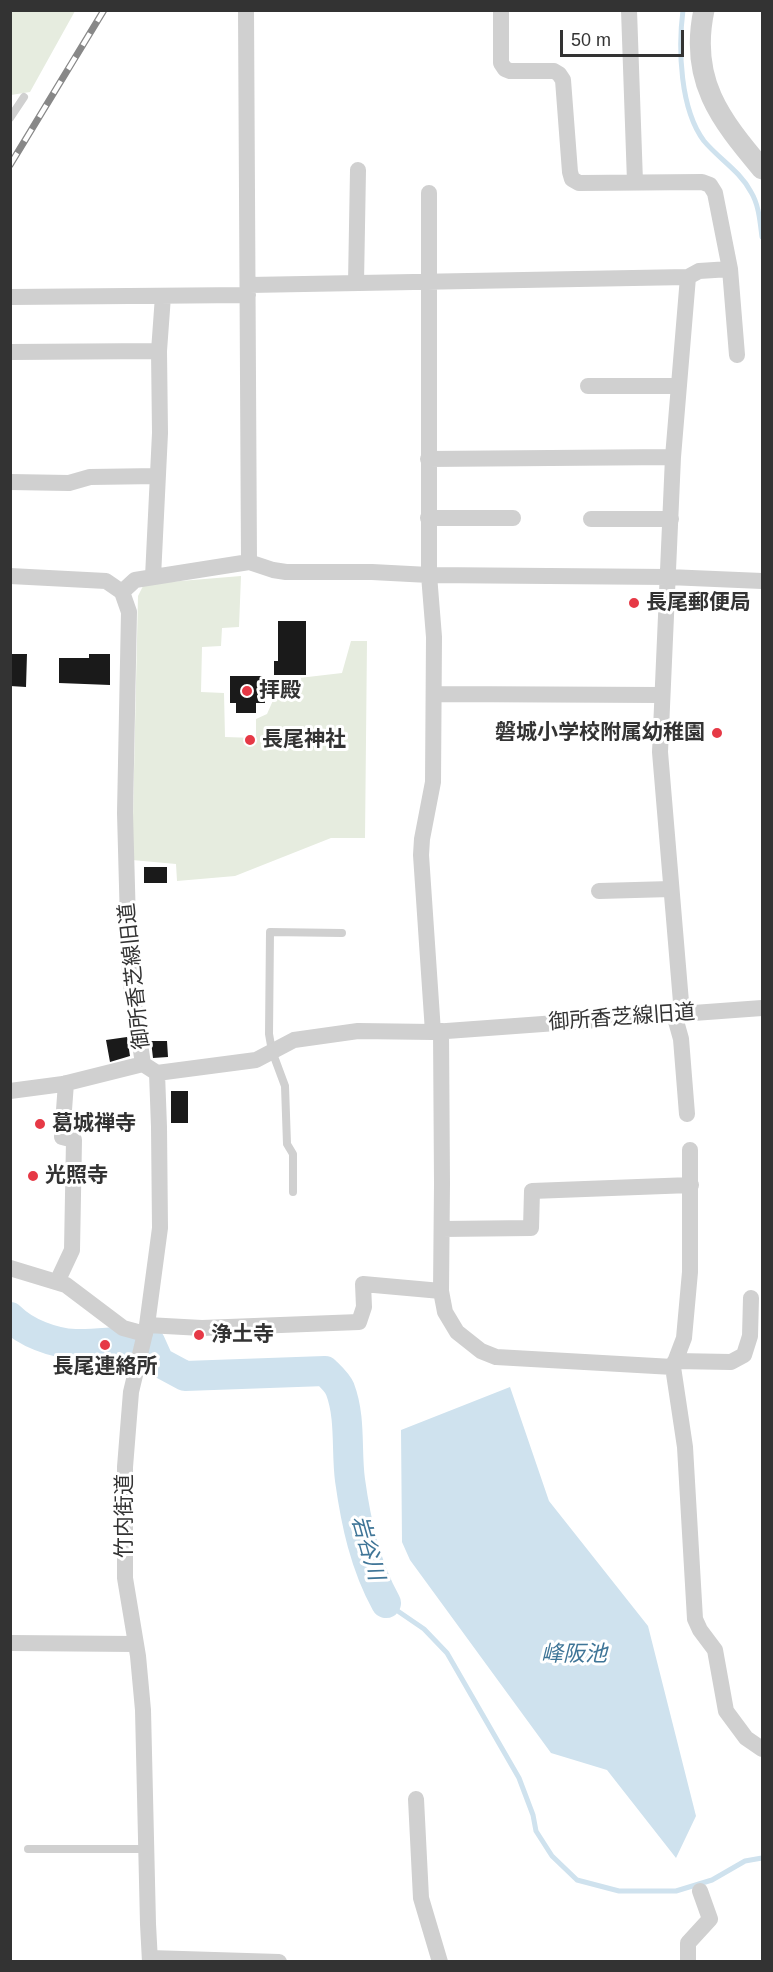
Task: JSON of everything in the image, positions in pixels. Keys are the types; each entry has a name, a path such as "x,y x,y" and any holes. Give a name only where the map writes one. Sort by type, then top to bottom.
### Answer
{"street":[{"path":"246,10 249,562"},
{"path":"501,10 501,63 505,69 554,71 563,80 572,179 579,183 702,182 710,185 715,193 730,269 737,355"},
{"path":"629,10 635,182"},
{"path":"704,10 701,40 702,62 707,85 716,108 731,132 762,168"},
{"path":"356,283 358,170"},
{"path":"429,193 428,518 429,575 434,637 433,782 421,855 437,1031 442,1229 441,1292 445,1312 457,1332 481,1351 496,1357 674,1364 732,1362 744,1355 756,1336 751,1298"},
{"path":"10,297 163,296 356,283 688,277 699,271 730,269"},
{"path":"687,1114 660,771 674,457 688,277"},
{"path":"153,577 160,434 159,351 163,296"},
{"path":"10,352 159,351"},
{"path":"588,386 679,386"},
{"path":"428,459 674,457"},
{"path":"10,482 69,483 90,477 158,476"},
{"path":"428,518 513,518"},
{"path":"591,519 671,519"},
{"path":"10,576 106,581 122,592 135,580 249,562 286,572 668,577 762,581"},
{"name":"御所香芝線旧道","path":"122,592 129,612 125,813 130,978 150,1068 256,1060 294,1040 357,1031 437,1031 762,1008"},
{"path":"434,694 662,695"},
{"path":"598,891 671,889"},
{"path":"10,1091 150,1068"},
{"name":"竹内街道","path":"150,1068 159,1127 160,1228 145,1336 131,1392 125,1467 125,1578 138,1656 143,1710 150,1960"},
{"path":"57,1282 72,1250 74,1140 62,1137 66,1083"},
{"path":"690,1150 689,1283 684,1338 674,1364 685,1447 695,1619 715,1650 726,1711 747,1738 762,1749"},
{"path":"442,1229 531,1228 532,1191 691,1185"},
{"path":"10,1268 66,1285 123,1328 145,1336 202,1328 359,1322 364,1307 363,1284 441,1292"},
{"path":"10,1643 135,1644"},
{"path":"416,1799 421,1898 440,1962"},
{"path":"688,1962 688,1943 710,1919 700,1891"},
{"path":"150,1960 279,1962"}],"lane":[{"path":"10,118 24,97"},
{"path":"293,1192 293,1154 287,1144 285,1086 272,1051 269,1034 270,932 342,933"},
{"path":"28,1849 147,1850"}],"shaded area":[{"path":"11,10 75,11 30,92 11,95"},
{"name":"長尾神社","path":"241,576 239,627 222,628 221,646 202,647 201,692 224,693 225,737 256,738 256,719 267,714 282,680 342,673 351,641 367,641 365,838 331,838 235,876 177,881 176,864 132,860 138,596 144,584"}],"water":[{"name":"峰阪池","path":"510,1387 549,1501 648,1626 696,1816 676,1858 607,1770 551,1753 410,1560 402,1542 401,1430"}],"building":[{"path":"278,621 306,621 306,675 274,675 274,661 278,661"},
{"path":"10,654 27,654 26,687 10,686"},
{"path":"89,654 110,654 110,685 59,683 59,658 89,658"},
{"name":"拝殿","path":"230,676 265,676 265,703 256,703 256,713 236,713 236,703 230,703"},
{"path":"144,867 167,867 167,883 144,883"},
{"path":"127,1037 130,1056 110,1062 106,1040"},
{"path":"151,1041 167,1041 168,1057 153,1058"},
{"path":"171,1091 188,1091 188,1123 171,1123"}],"waterway":[{"path":"683,10 681,60 685,96 690,113 704,141 735,171 754,197 762,237"},
{"name":"岩谷川","path":"10,1317 32,1332 67,1343 150,1342 159,1362 185,1376 325,1371 339,1386 346,1411 350,1480 358,1528 372,1574 386,1603"},
{"name":"岩谷川","path":"386,1603 424,1629 447,1653 519,1778 533,1815 536,1831 552,1856 577,1880 619,1891 676,1891 712,1880 745,1861 762,1858"}],"railway":[{"path":"10,165 104,10"}],"place":[{"name":"長尾郵便局","path":"634,603"},
{"name":"拝殿","path":"247,691"},
{"name":"磐城小学校附属幼稚園","path":"717,733"},
{"name":"長尾神社","path":"250,740"},
{"name":"葛城禅寺","path":"40,1124"},
{"name":"光照寺","path":"33,1176"},
{"name":"浄土寺","path":"199,1335"},
{"name":"長尾連絡所","path":"105,1345"}]}
